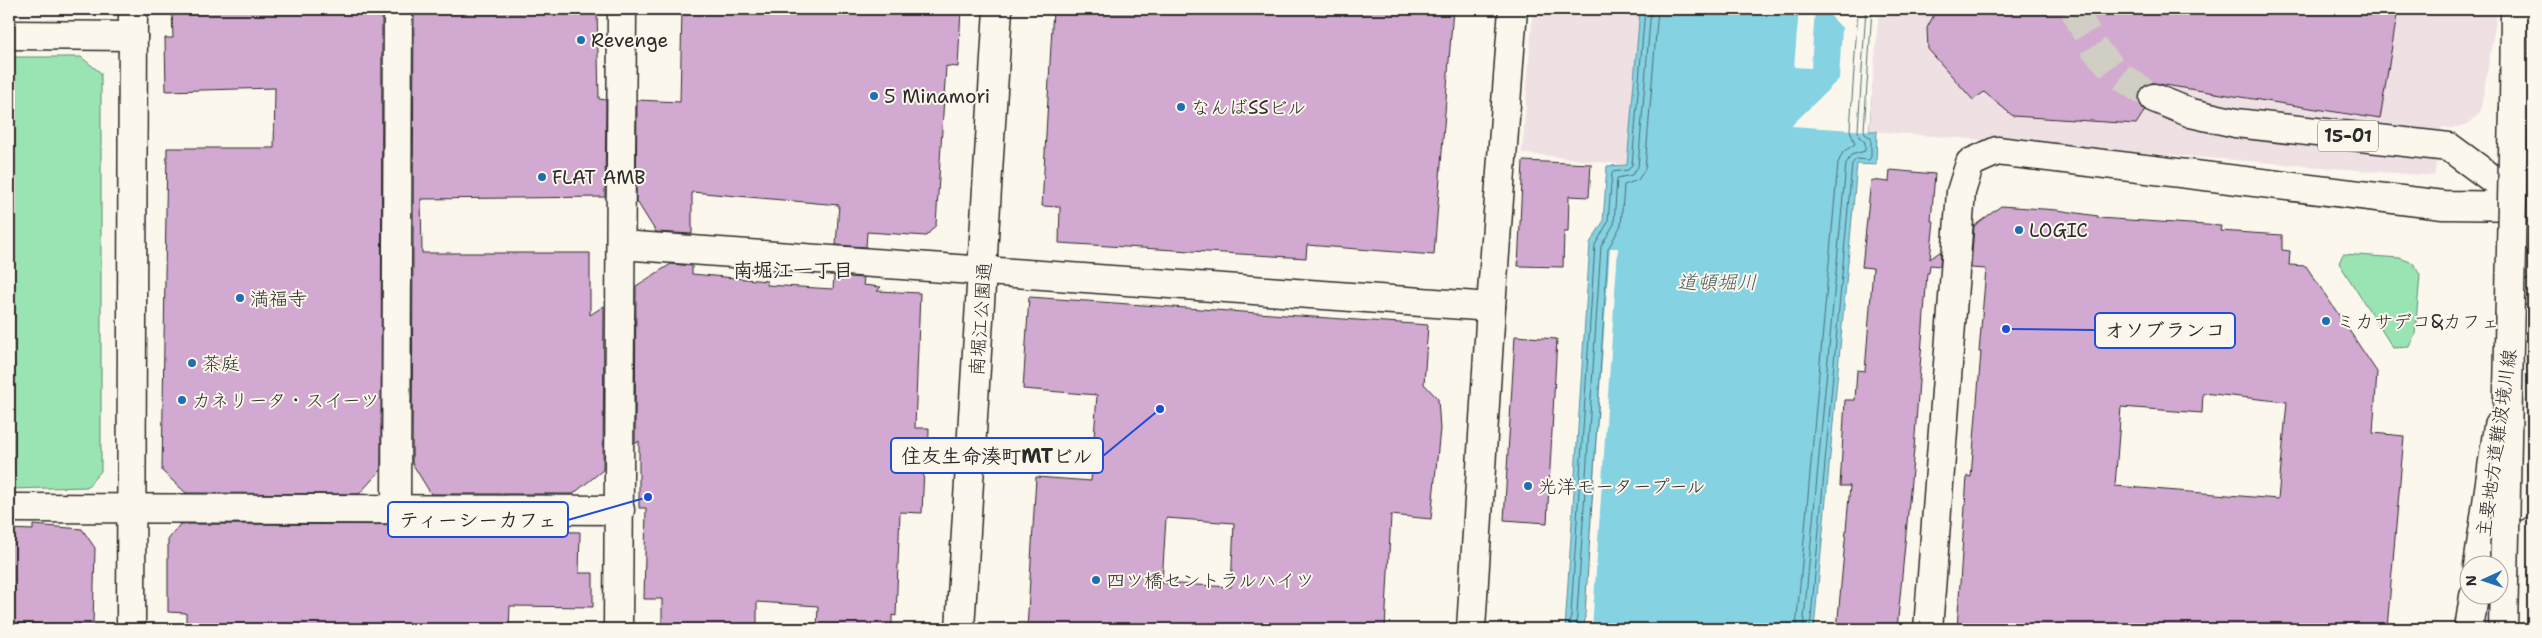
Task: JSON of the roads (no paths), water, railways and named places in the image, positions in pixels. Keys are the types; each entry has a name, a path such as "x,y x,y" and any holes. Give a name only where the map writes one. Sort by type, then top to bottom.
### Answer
{"main road":[{"path":"131,629 134,9"},
{"path":"396,508 398,9"},
{"path":"618,629 622,9"},
{"name":"南堀江公園通","path":"960,629 998,9"},
{"path":"1471,629 1491,307 1513,9"},
{"path":"2504,629 2515,9"},
{"path":"9,35 133,36"},
{"name":"15-01","path":"2154,98 2191,113 2236,123 2449,147 2531,205"},
{"path":"1928,629 1961,192 1970,163 1997,152 2443,204 2531,205"},
{"name":"主要地方道難波境川線","path":"2479,556 2531,205 2533,172"},
{"path":"621,245 983,269 1491,307"},
{"path":"2504,629 2533,318"},
{"path":"9,508 620,510"},
{"path":"2469,629 2472,606"}],"water":[{"name":"道頓堀川","path":"1640,9 1877,9 1869,131 1877,131 1876,165 1857,164 1814,629 1565,629 1590,243 1603,222 1607,166 1627,165"}],"tunnel":[{"path":"2074,9 2094,48 2120,76 2154,98"}],"place":[{"name":"Revenge","path":"581,40"},
{"name":"5 Minamori","path":"874,96"},
{"name":"なんばSSビル","path":"1181,107"},
{"name":"FLAT AMB","path":"542,177"},
{"name":"LOGIC","path":"2019,230"},
{"name":"満福寺","path":"240,298"},
{"name":"ミカサデコ&カフェ","path":"2326,321"},
{"name":"オソブランコ","path":"2006,329"},
{"name":"茶庭","path":"192,363"},
{"name":"カネリータ・スイーツ","path":"182,400"},
{"name":"住友生命湊町MTビル","path":"1160,409"},
{"name":"光洋モータープール","path":"1528,486"},
{"name":"ティーシーカフェ","path":"648,497"},
{"name":"四ツ橋セントラルハイツ","path":"1096,580"}],"district":[{"name":"南堀江一丁目","path":"793,270"}]}
